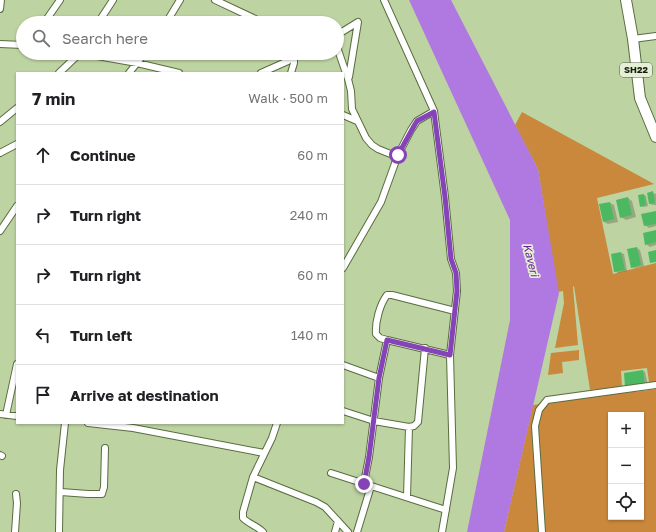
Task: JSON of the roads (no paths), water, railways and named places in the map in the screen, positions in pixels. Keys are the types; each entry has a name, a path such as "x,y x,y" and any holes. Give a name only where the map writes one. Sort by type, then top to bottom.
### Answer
{"main road":[{"name":"SH22","path":"626,0 633,39 640,98 656,137"}],"street":[{"path":"0,9 1,0"},
{"path":"49,16 60,0"},
{"path":"103,16 113,0"},
{"path":"170,16 180,0"},
{"path":"214,0 249,16"},
{"path":"384,0 434,112 451,259 456,273 457,291 450,355 453,468 442,532"},
{"path":"344,31 358,22 348,79"},
{"path":"633,39 656,36"},
{"path":"0,44 16,45"},
{"path":"60,72 73,60"},
{"path":"120,60 175,72"},
{"path":"130,72 139,60"},
{"path":"263,72 288,60"},
{"path":"291,72 295,60"},
{"path":"341,60 351,91 352,109 366,138 378,149 398,157"},
{"path":"0,122 16,109"},
{"path":"344,266 381,202 398,157 414,126 417,121 434,112"},
{"path":"344,115 357,121"},
{"path":"0,153 16,145"},
{"path":"0,231 16,207"},
{"path":"450,355 387,340 376,334 375,328 383,300 387,296 392,295 455,311"},
{"path":"357,532 368,484 379,378 387,340"},
{"path":"344,411 374,421 409,427 414,426 418,422 425,348"},
{"path":"344,365 379,378"},
{"path":"16,368 3,414 16,416"},
{"path":"542,532 535,426 540,410 547,400 656,385"},
{"path":"59,532 61,464 65,424"},
{"path":"110,424 133,425 264,453"},
{"path":"263,532 243,518 243,512 253,477 278,424"},
{"path":"407,497 409,427"},
{"path":"60,492 102,494 104,487 105,448"},
{"path":"332,473 446,510"},
{"path":"253,477 325,507 348,532"},
{"path":"15,532 17,503 16,494"},
{"path":"335,532 338,521"}],"water":[{"name":"Kaveri","path":"409,0 451,0 538,169 559,293 504,532 467,532 510,320 510,220"}]}
